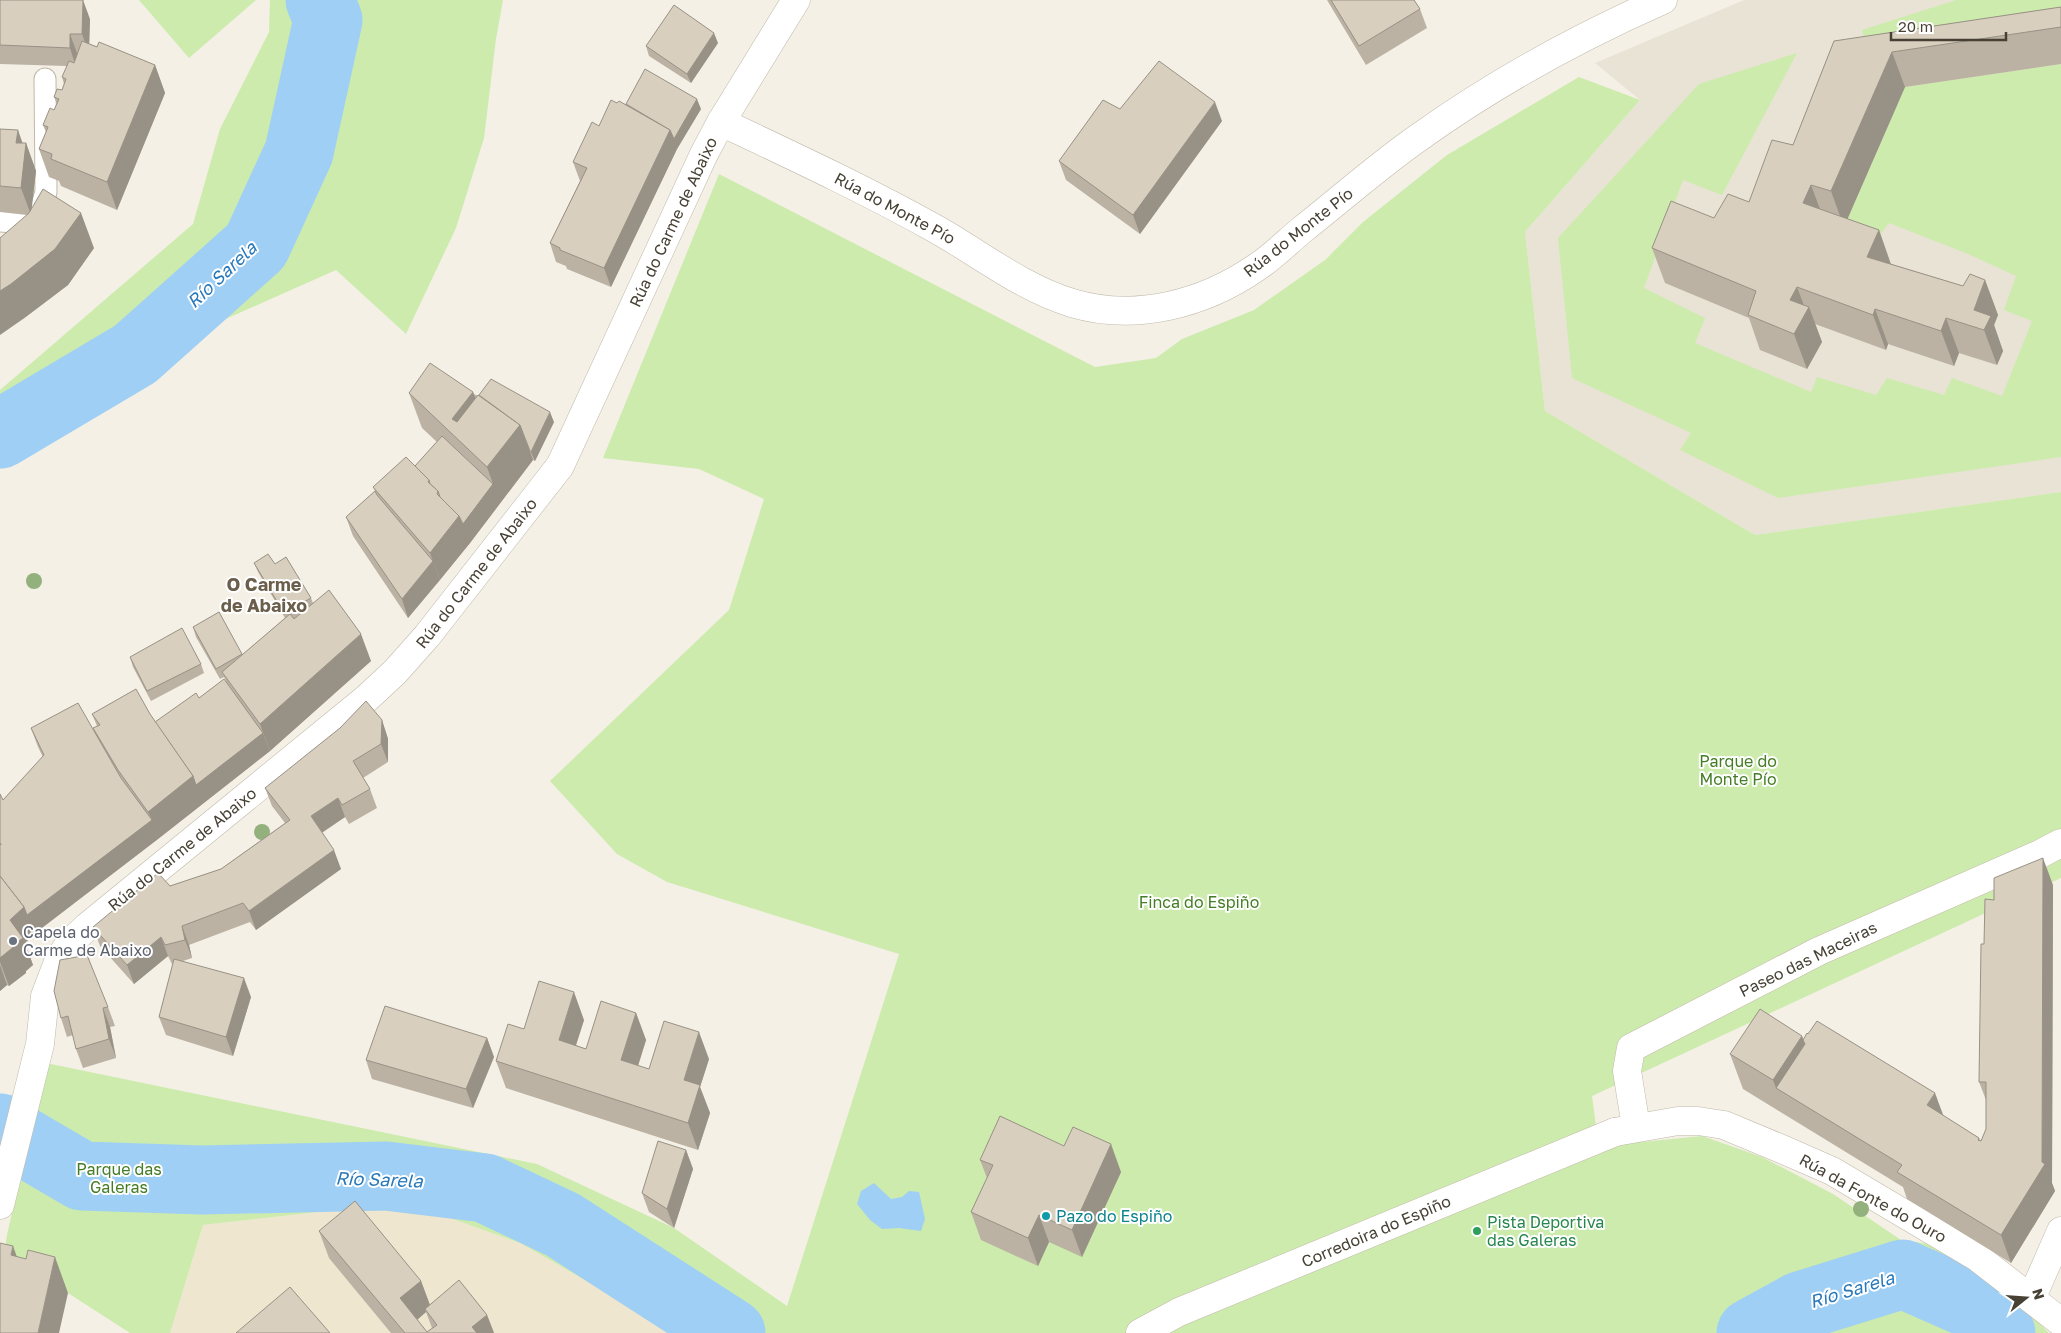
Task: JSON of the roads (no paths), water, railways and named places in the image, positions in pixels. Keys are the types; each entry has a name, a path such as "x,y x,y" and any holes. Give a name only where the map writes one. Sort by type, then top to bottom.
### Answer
{"street":[{"name":"Rúa do Carme de Abaixo","path":"0,1205 40,1044 45,996 57,965 70,942 367,698 395,672 427,636 560,466 704,154 721,122 796,0"},
{"name":"Rúa do Monte Pío","path":"721,122 858,187 936,229 1046,294 1075,304 1102,309 1136,310 1172,306 1203,296 1259,266 1417,139 1486,93 1542,59 1663,0"},
{"name":"Paseo das Maceiras","path":"1625,1130 1627,1071 1631,1048 1819,950 2040,854 2061,843"},
{"name":"Rúa da Fonte do Ouro","path":"1625,1130 1698,1121 1724,1125 1784,1150 1832,1172 1977,1257 2032,1297 2061,1322"},
{"name":"Corredoira do Espiño","path":"1140,1333 1179,1312 1625,1130"},
{"path":"2032,1297 2061,1231"}],"lane":[{"path":"25,245 37,224 46,192 45,79"},
{"path":"0,221 37,224"}],"water":[{"path":"874,1183 891,1199 902,1197 909,1191 919,1192 925,1219 921,1231 899,1228 882,1229 870,1220 857,1204 861,1191"}],"waterway":[{"name":"Río Sarela","path":"0,434 135,354 256,246 299,152 328,20 320,0"},
{"name":"Río Sarela","path":"0,1128 82,1176 202,1180 386,1176 485,1188 563,1225 731,1333"},
{"name":"Río Sarela","path":"1751,1333 1800,1306 1903,1274 1978,1307 2001,1333"}],"place":[{"name":"Capela do Carme de Abaixo","path":"13,941"},
{"name":"Pazo do Espiño","path":"1046,1216"},
{"name":"Pista Deportiva das Galeras","path":"1477,1231"}],"district":[{"name":"O Carme de Abaixo","path":"264,595"}],"park label":[{"name":"Parque do Monte Pío","path":"1738,770"},
{"name":"Finca do Espiño","path":"1199,902"},
{"name":"Parque das Galeras","path":"119,1178"}]}
